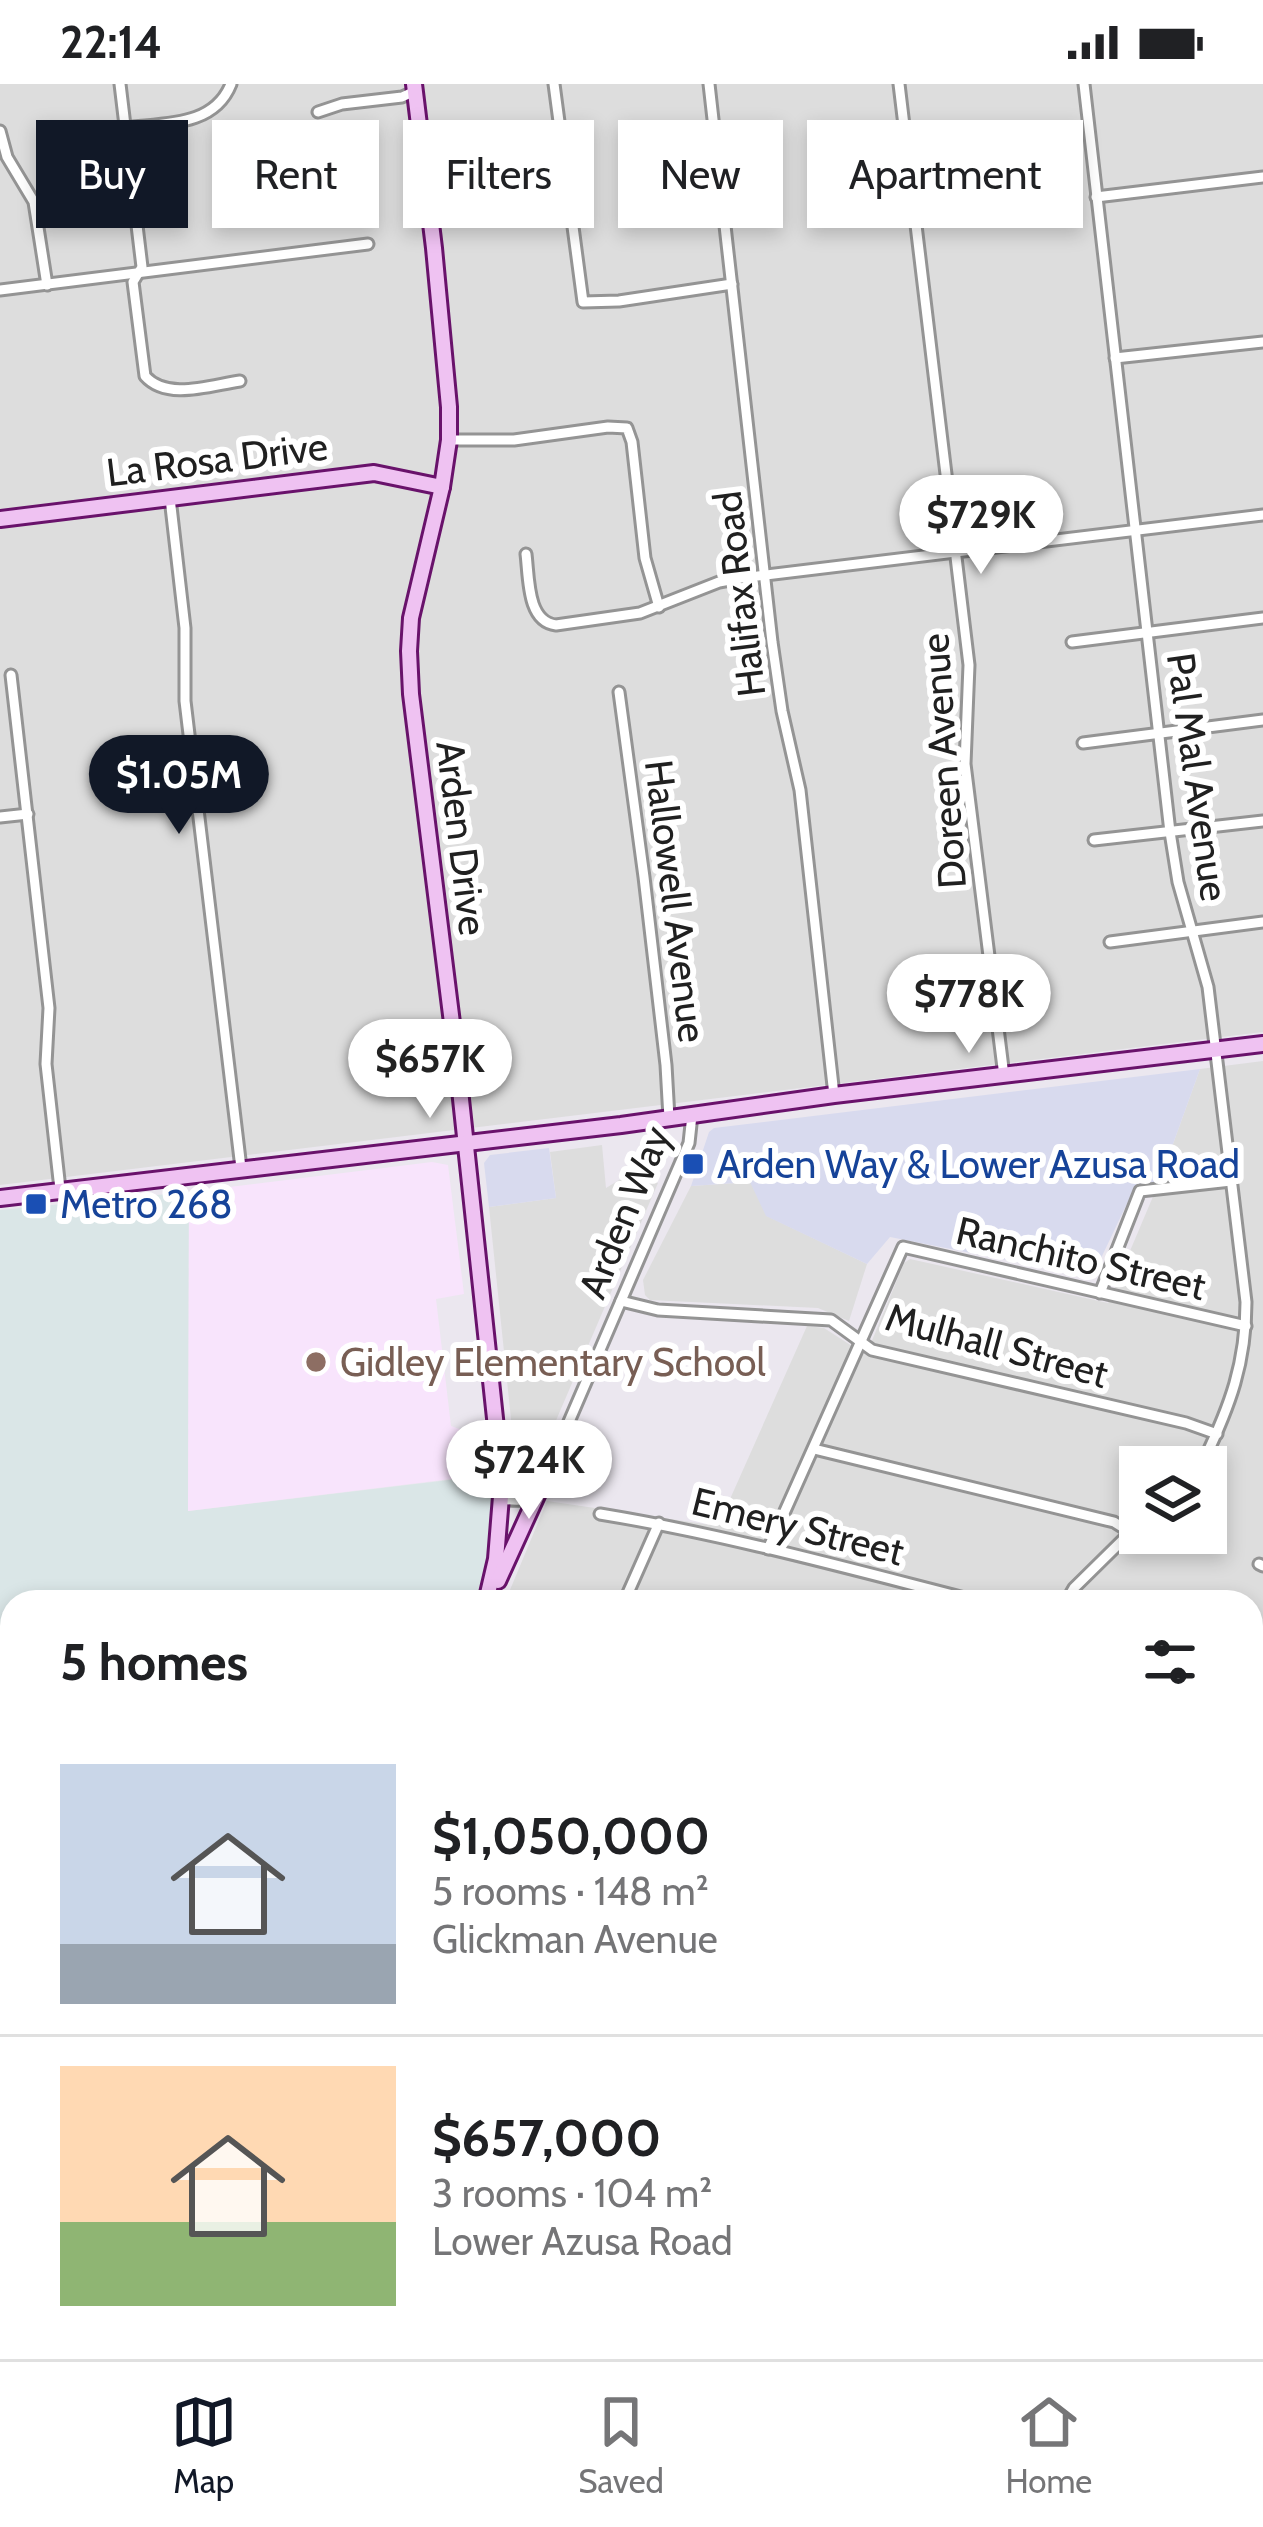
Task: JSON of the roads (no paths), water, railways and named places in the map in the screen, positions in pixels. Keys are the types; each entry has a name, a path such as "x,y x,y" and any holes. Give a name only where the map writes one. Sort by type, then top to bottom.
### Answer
{"street":[{"path":"120,84 124,120"},
{"path":"176,120 201,116 220,104 231,84"},
{"path":"554,84 583,302 732,284"},
{"name":"Halifax Road","path":"709,84 777,682 800,790 834,1095"},
{"name":"Doreen Avenue","path":"899,84 969,665 964,764 1004,1076"},
{"name":"Pal Mal Avenue","path":"1084,84 1170,832 1178,882 1208,987 1246,1302 1240,1370 1211,1446"},
{"path":"319,112 342,104 402,97 419,86"},
{"name":"Arden Drive","path":"419,86 449,440 411,618 409,651 502,1484 489,1590"},
{"path":"0,131 7,157 34,202 47,285"},
{"path":"1096,197 1263,178"},
{"path":"137,228 142,267 133,283 142,366 151,383 179,389 240,381"},
{"path":"0,290 368,244"},
{"path":"1115,358 1263,341"},
{"path":"449,440 514,440 627,428 658,607"},
{"name":"La Rosa Drive","path":"0,519 374,473 442,487"},
{"path":"170,499 185,628 185,701 241,1168"},
{"path":"526,554 537,616 556,626 658,607 719,582 765,574 1263,514"},
{"path":"1072,642 1263,618"},
{"path":"11,674 49,1008 46,1064 60,1190"},
{"name":"Hallowell Avenue","path":"619,692 669,1118"},
{"path":"1083,743 1263,720"},
{"path":"0,817 28,814"},
{"path":"1094,840 1263,821"},
{"path":"1110,942 1263,922"},
{"path":"0,1198 1263,1044"},
{"name":"Arden Way","path":"539,1491 689,1142 692,1115"},
{"path":"1100,1293 1140,1191 1232,1181"},
{"name":"Ranchito Street","path":"862,1341 903,1247 1246,1326"},
{"name":"Mulhall Street","path":"621,1301 658,1310 831,1320 872,1350 1217,1434"},
{"path":"768,1549 862,1341"},
{"path":"814,1449 1119,1525"},
{"path":"500,1499 524,1501 539,1491"},
{"path":"493,1590 539,1491"},
{"name":"Emery Street","path":"599,1514 659,1523 932,1590"},
{"path":"629,1590 659,1523"},
{"path":"1073,1590 1119,1543"}],"place":[{"name":"Arden Way & Lower Azusa Road","path":"693,1164"},
{"name":"Metro 268","path":"36,1204"},
{"name":"Gidley Elementary School","path":"316,1362"}]}
